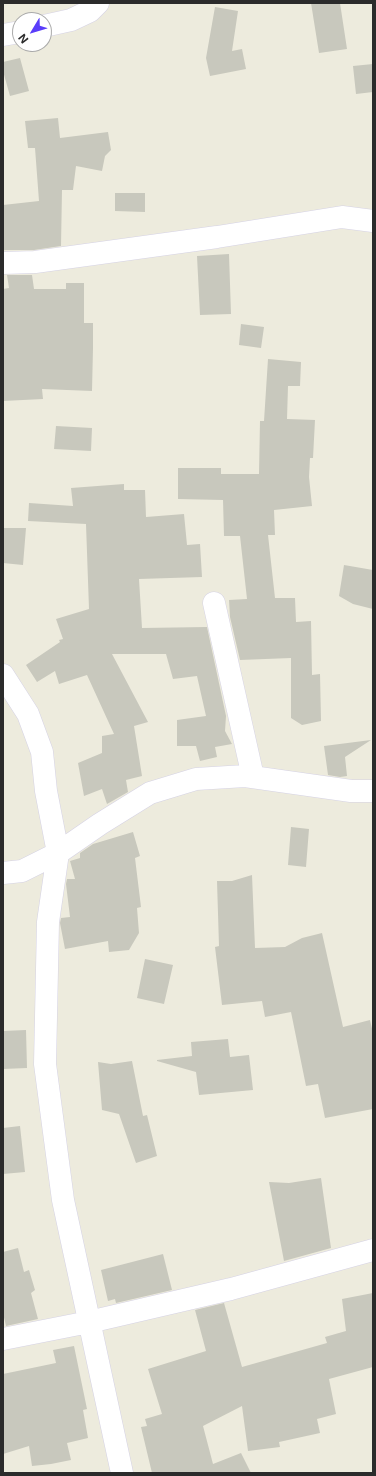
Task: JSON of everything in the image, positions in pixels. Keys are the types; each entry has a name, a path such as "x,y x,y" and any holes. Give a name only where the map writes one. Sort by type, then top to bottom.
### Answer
{"street":[{"path":"52,24 71,20 90,12 98,3"},
{"path":"3,263 35,262 217,237 342,217 373,221"},
{"path":"214,602 253,778"},
{"path":"3,675 28,714 42,752 46,791 58,853 48,922 45,1064 63,1200 122,1473"},
{"path":"3,873 22,871 58,853 100,824 150,793 196,779 245,776 351,791 373,791"},
{"path":"3,1339 89,1322 231,1289 373,1250"}],"building":[{"path":"311,3 340,3 347,49 319,53"},
{"path":"215,7 238,11 232,51 242,49 246,69 210,76 206,58"},
{"path":"20,58 29,91 10,96 3,71 3,62"},
{"path":"373,64 373,92 356,94 353,66"},
{"path":"58,118 60,138 108,132 111,150 105,156 102,171 76,166 73,190 62,190 61,246 34,250 3,250 3,205 39,201 35,148 28,148 25,121"},
{"path":"115,193 145,193 145,212 115,211"},
{"path":"229,254 231,314 200,315 197,256"},
{"path":"7,275 32,275 34,289 66,289 66,283 84,283 84,323 93,323 92,391 42,389 43,399 3,401 3,289 9,288"},
{"path":"241,324 264,327 261,348 239,345"},
{"path":"268,359 301,362 300,386 288,386 287,419 315,420 313,458 310,458 309,477 312,506 274,510 275,535 268,535 275,598 295,598 296,622 311,621 312,675 320,674 321,721 302,725 291,718 291,658 240,660 230,617 229,600 247,599 240,536 224,536 223,500 178,499 178,468 221,468 221,474 259,474 260,421 264,421"},
{"path":"56,426 92,428 91,451 54,449"},
{"path":"124,484 124,490 145,490 146,517 184,514 187,545 200,544 202,577 139,579 142,628 207,627 226,716 225,731 232,744 215,747 217,757 200,761 196,746 177,746 177,720 206,716 197,676 173,679 166,654 112,654 148,722 134,726 142,776 126,780 128,792 107,804 102,789 84,796 78,763 102,753 102,736 114,734 87,675 59,684 55,671 37,682 26,665 60,642 59,640 63,639 56,619 89,609 86,524 28,521 29,503 73,506 71,488"},
{"path":"3,528 26,528 23,565 3,563"},
{"path":"344,565 373,570 373,609 353,604 339,596"},
{"path":"371,740 345,757 347,776 340,777 328,775 324,746"},
{"path":"291,827 309,829 306,867 288,865"},
{"path":"133,832 140,856 135,858 141,907 137,908 139,933 129,950 109,952 108,941 65,949 60,923 61,918 70,917 66,884 67,879 75,879 70,861 80,858 80,853 93,844"},
{"path":"252,875 255,948 285,947 302,938 322,933 343,1027 370,1020 373,1033 373,1109 325,1118 318,1084 306,1086 291,1012 265,1017 262,1001 222,1005 215,947 219,946 217,881 232,881"},
{"path":"145,959 173,965 164,1004 137,998"},
{"path":"26,1030 27,1068 3,1069 3,1031"},
{"path":"228,1039 230,1057 249,1055 253,1090 199,1095 196,1072 157,1061 192,1056 191,1042"},
{"path":"132,1061 143,1116 147,1115 157,1156 136,1163 119,1114 102,1110 98,1062 111,1064"},
{"path":"20,1126 25,1172 3,1174 3,1128"},
{"path":"321,1178 331,1248 284,1261 269,1182 289,1183"},
{"path":"18,1248 24,1272 29,1270 35,1290 31,1293 38,1319 6,1326 3,1313 3,1252"},
{"path":"163,1254 172,1290 116,1303 115,1299 108,1301 101,1270"},
{"path":"373,1293 373,1367 329,1379 336,1414 317,1419 320,1433 279,1442 280,1447 248,1451 242,1406 203,1426 213,1464 241,1453 251,1473 152,1473 141,1427 147,1426 145,1419 162,1414 148,1369 206,1351 195,1310 224,1303 242,1367 327,1343 325,1337 346,1331 342,1299"},
{"path":"74,1346 87,1409 83,1410 88,1438 67,1443 71,1460 51,1464 32,1466 29,1446 3,1454 3,1374 56,1363 53,1350"}]}
